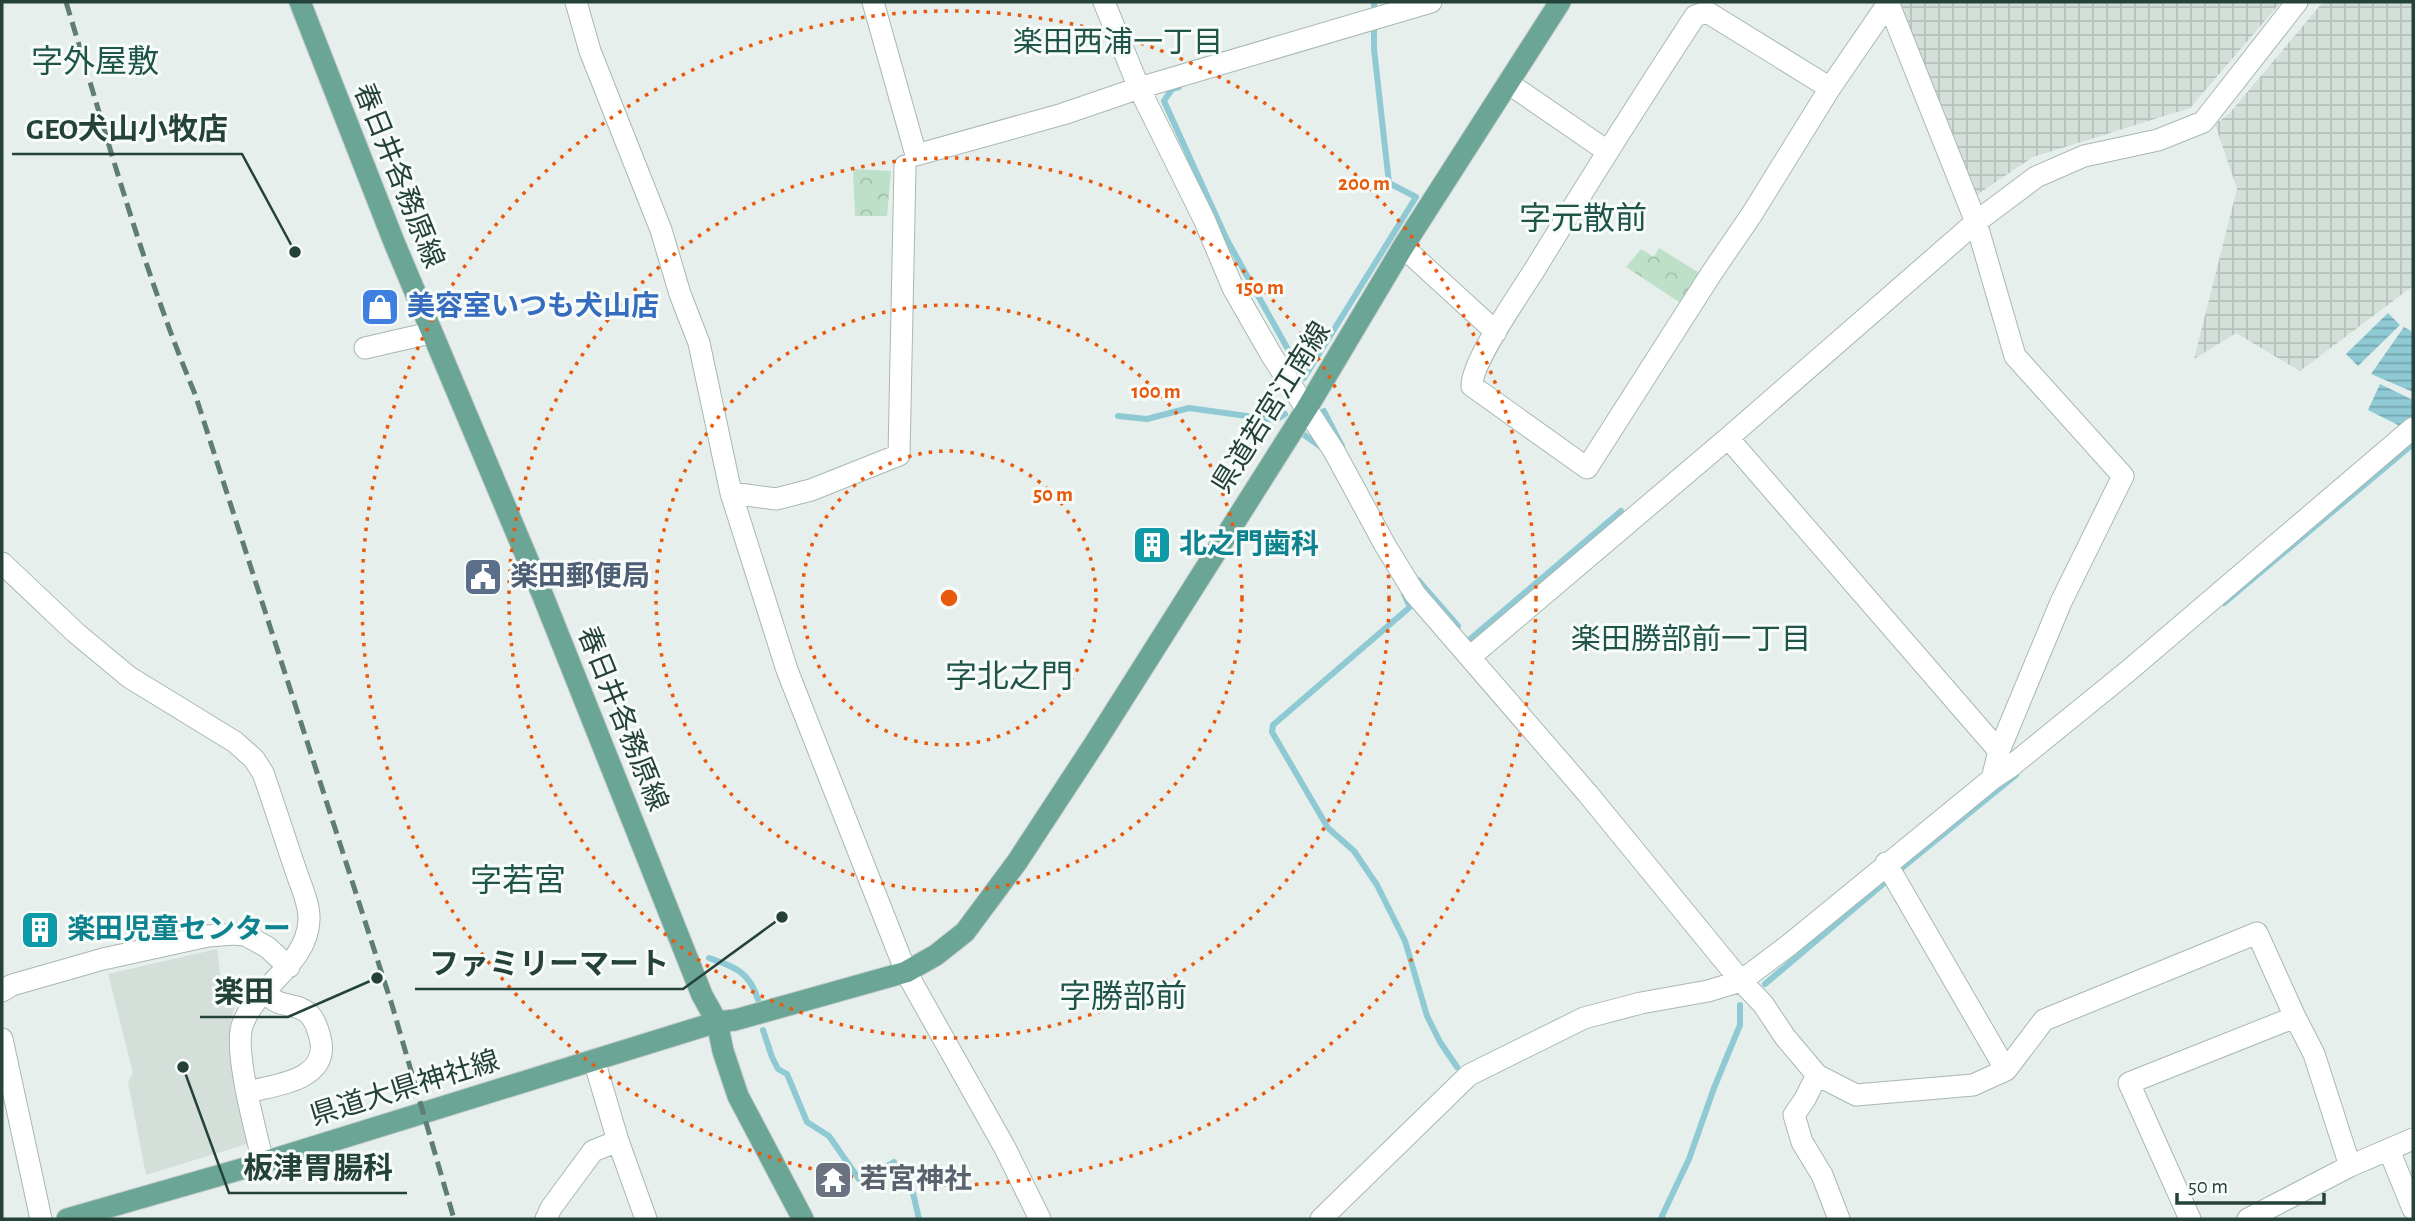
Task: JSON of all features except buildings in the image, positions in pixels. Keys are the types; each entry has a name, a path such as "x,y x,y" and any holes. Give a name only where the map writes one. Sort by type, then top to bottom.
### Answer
{"main road":[{"name":"春日井各務原線","path":"300,2 430,333 543,596 702,995 717,1022 723,1051 738,1096 803,1219"},
{"name":"県道若宮江南線","path":"717,1022 735,1020 906,972 936,955 965,932 1017,862 1307,408 1404,247 1560,2"},
{"name":"県道大県神社線","path":"67,1219 263,1162 717,1022"}],"street":[{"path":"576,2 590,51 661,230 680,294 699,342 731,493 787,670 906,972 999,1136 1040,1219"},
{"path":"873,2 916,155 1063,114 1369,14 1431,2"},
{"path":"1104,2 1139,88 1204,219 1233,288 1272,356 1307,408 1415,594 1588,794 1741,981 1763,1004 1785,1037 1817,1075 1856,1095 1973,1085 2006,1070 2044,1020 2257,933 2314,1054 2350,1166"},
{"path":"1889,2 1976,222 2015,356 2123,476 2061,601 1999,751 1992,779"},
{"path":"1830,88 1707,12 1695,16 1607,151 1496,332 1478,365 1472,386 1587,468 1752,214 1830,88 1889,2"},
{"path":"1470,657 1728,438 1976,222 2036,177 2084,156 2158,140 2203,122 2297,2"},
{"path":"1508,83 1607,151"},
{"path":"731,493 776,499 811,490 899,455 905,166"},
{"path":"1404,247 1496,332"},
{"path":"365,348 430,333"},
{"path":"1321,1219 1469,1075 1584,1018 1641,1003 1708,991 1741,981 2127,672 2413,428"},
{"path":"1728,438 1999,751"},
{"path":"2,563 76,633 129,677 240,746 263,772 309,918 302,944 289,967 247,1016 240,1037 241,1057 263,1162"},
{"path":"1886,863 2006,1070"},
{"path":"2,991 12,985 103,959 208,936 245,935 267,947 289,967"},
{"path":"248,1092 298,1079 318,1062 322,1047 318,1028 308,1013 300,1008 278,1004 265,992"},
{"path":"2190,1219 2129,1083 2295,1017"},
{"path":"2,1039 41,1219"},
{"path":"594,1060 618,1141 646,1219"},
{"path":"1817,1075 1794,1115 1802,1142 1822,1175 1839,1219"},
{"path":"2248,1219 2350,1166 2413,1139"},
{"path":"546,1219 551,1208 593,1151 618,1141"},
{"path":"2389,1150 2413,1209"}],"shaded area":[{"path":"1898,2 2281,2 2190,108 2033,157 1975,196"},
{"path":"2323,2 2413,2 2413,286 2300,371 2236,333 2194,359 2237,189 2215,124 2229,114"},
{"path":"217,949 223,996 238,992 230,1025 233,1061 250,1143 146,1175 128,1082 133,1073 108,974"}],"green space":[{"path":"853,169 891,171 887,216 855,216"},
{"path":"1659,248 1701,274 1682,304 1626,267 1641,249 1654,257"}],"water":[{"path":"2388,313 2400,325 2358,366 2346,354"},
{"path":"2404,327 2413,332 2413,392 2371,374"},
{"path":"2380,384 2413,400 2413,423 2410,431 2368,410"}],"waterway":[{"path":"1179,87 1172,89 1164,101 1227,240 1304,378 1416,197 1389,183 1374,49 1374,2"},
{"path":"1118,416 1147,419 1189,408 1276,420 1285,414"},
{"path":"1324,411 1342,446"},
{"path":"1303,434 1321,447"},
{"path":"2224,603 2413,444"},
{"path":"1469,640 1621,511"},
{"path":"1418,580 1458,626"},
{"path":"1404,594 1410,607 1273,725 1272,732 1328,828 1354,851 1377,885 1405,941 1427,1016 1457,1067"},
{"path":"1897,872 2016,775"},
{"path":"1765,984 1889,879"},
{"path":"709,958 726,964 746,977 758,1000"},
{"path":"1663,1219 1661,1218 1689,1159 1740,1025 1740,1005"},
{"path":"763,1030 772,1057 778,1069 787,1074 807,1122 829,1136 861,1182 894,1162 913,1193 919,1219"}],"railway":[{"path":"66,2 141,249 195,394 392,1005 454,1219"}],"place":[{"name":"GEO犬山小牧店","path":"295,252"},
{"name":"美容室いつも犬山店","path":"380,307"},
{"name":"北之門歯科","path":"1152,545"},
{"name":"楽田郵便局","path":"483,577"},
{"name":"ファミリーマート","path":"782,917"},
{"name":"楽田児童センター","path":"40,930"},
{"name":"楽田","path":"377,978"},
{"name":"板津胃腸科","path":"183,1067"},
{"name":"若宮神社","path":"833,1180"}],"district":[{"name":"楽田西浦一丁目","path":"1118,43"},
{"name":"字外屋敷","path":"95,62"},
{"name":"字元散前","path":"1583,219"},
{"name":"楽田勝部前一丁目","path":"1691,640"},
{"name":"字北之門","path":"1009,677"},
{"name":"字若宮","path":"518,881"},
{"name":"字勝部前","path":"1123,997"}]}
